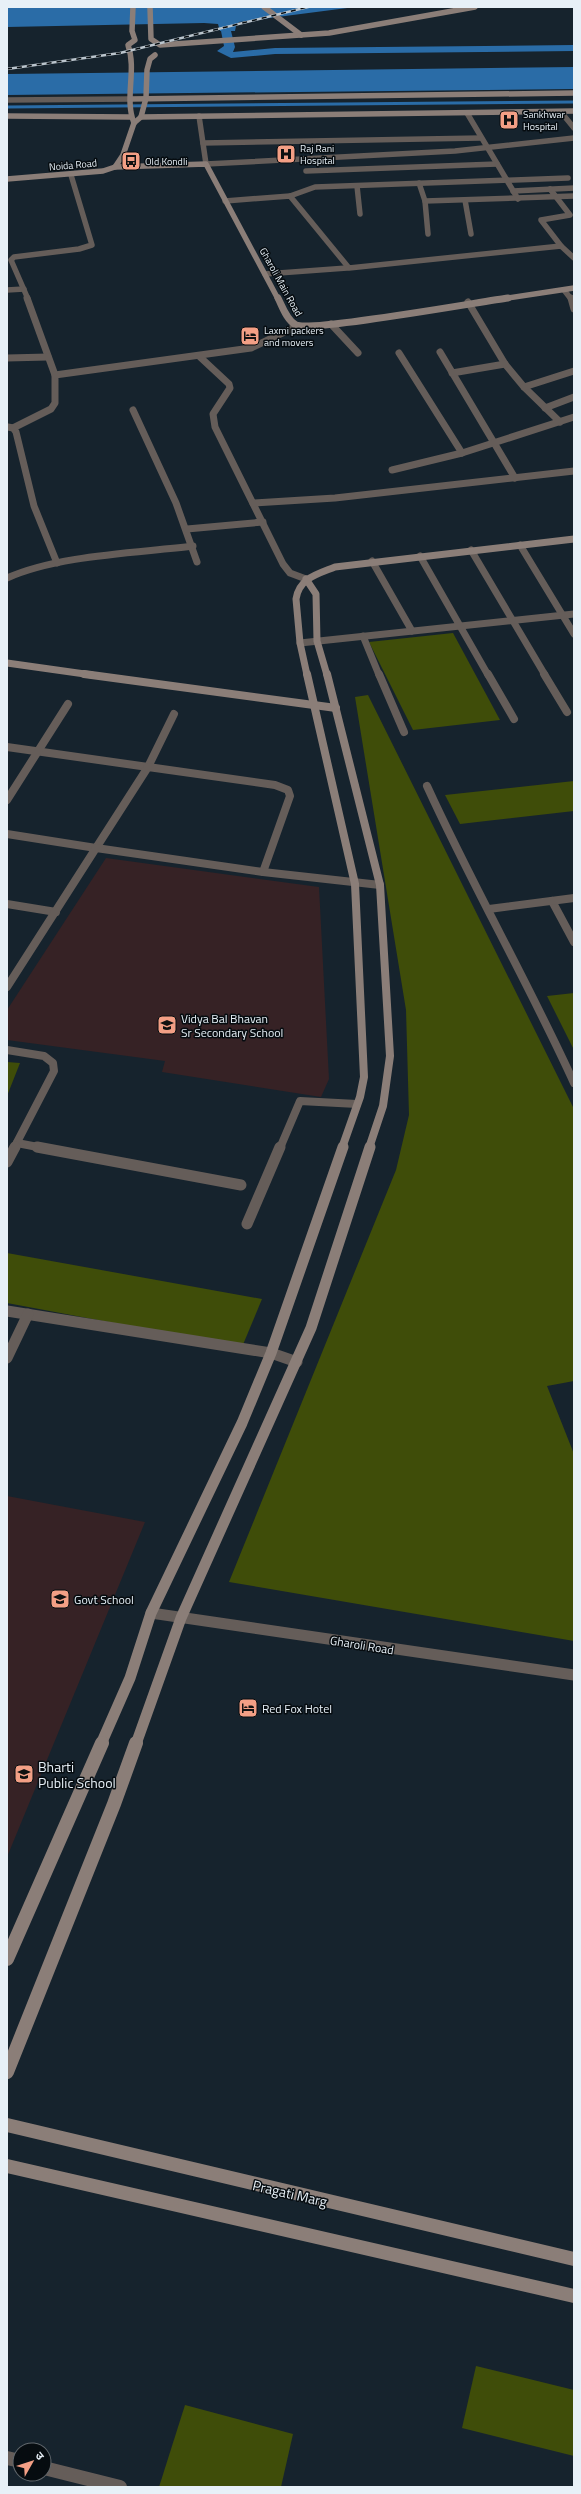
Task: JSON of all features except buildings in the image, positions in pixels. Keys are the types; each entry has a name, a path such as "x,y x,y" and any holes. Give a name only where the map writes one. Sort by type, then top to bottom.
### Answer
{"street":[{"path":"133,7 132,31 135,40"},
{"path":"150,7 149,30 153,40 160,45 162,51 150,59 147,70 146,100 142,114 199,116 574,111"},
{"path":"264,7 301,35"},
{"path":"160,45 220,39 246,39 329,33 475,7"},
{"path":"134,123 130,115 130,100 134,59 128,45 135,40 198,38 206,40"},
{"path":"131,54 138,56"},
{"path":"144,57 155,56"},
{"path":"7,100 146,100 574,93"},
{"path":"467,112 487,149 508,180 518,199"},
{"path":"561,112 574,128"},
{"name":"Noida Road","path":"7,179 71,175 103,171 115,167 123,155 134,123 142,114"},
{"path":"7,116 130,115"},
{"path":"199,116 206,164"},
{"path":"203,143 378,139 399,142 481,138"},
{"path":"115,167 206,164 487,149 574,138"},
{"path":"299,158 311,179"},
{"name":"Gharoli Main Road","path":"206,164 290,321 297,326 331,324 468,302 574,288"},
{"path":"225,201 290,196 311,179 496,164"},
{"path":"57,563 34,506 10,427 52,409 55,403 55,375 24,289 11,258 79,249 92,245 71,175"},
{"path":"311,179 357,186 568,178"},
{"path":"419,183 425,200 428,234"},
{"path":"357,186 360,214"},
{"path":"550,188 570,215 541,220 561,246 574,258"},
{"path":"514,190 574,188"},
{"path":"290,196 347,268"},
{"path":"425,200 556,198 574,196"},
{"path":"465,200 471,234"},
{"path":"265,274 347,268 561,246"},
{"path":"7,290 24,289"},
{"path":"564,290 571,298 574,309"},
{"path":"468,302 505,364 524,387 560,422"},
{"path":"331,324 358,353"},
{"path":"55,375 200,357 256,347 297,326"},
{"path":"440,352 516,478"},
{"path":"399,353 462,453"},
{"path":"7,358 48,356"},
{"path":"7,2072 114,1804 182,1618 311,1328 378,1124 388,1084 390,1056 380,885 336,708 317,641 316,594 306,579 290,573 212,420 213,414 230,388 229,384 200,357"},
{"path":"452,373 505,364"},
{"path":"524,387 574,371"},
{"path":"545,408 574,397"},
{"path":"133,410 187,529 197,562"},
{"path":"392,470 462,453 574,417"},
{"path":"253,503 335,498 574,471"},
{"path":"187,529 263,522"},
{"path":"7,1958 130,1678 151,1613 242,1423 271,1353 357,1104 364,1077 355,884 300,643 296,599 297,592 306,579 335,567 372,561 574,539"},
{"path":"520,545 574,634"},
{"path":"7,578 25,570 57,563 193,546"},
{"path":"472,550 568,712"},
{"path":"420,556 514,719"},
{"path":"372,561 412,631"},
{"path":"300,643 574,614"},
{"path":"363,636 404,732"},
{"path":"7,663 336,708"},
{"path":"7,800 68,704"},
{"path":"7,987 148,767 174,714"},
{"path":"7,747 275,785 288,790 290,796 263,872"},
{"path":"427,786 448,832 543,1015 574,1083"},
{"path":"7,834 263,872 355,884 380,885"},
{"path":"489,909 574,898"},
{"path":"552,901 574,942"},
{"path":"7,904 56,912"},
{"path":"7,1050 44,1056 53,1062 54,1067 54,1071 7,1162"},
{"path":"247,1224 300,1101 357,1104"},
{"path":"17,1143 241,1185"},
{"path":"7,1311 271,1353 297,1362"},
{"path":"7,1358 28,1314"},
{"name":"Gharoli Road","path":"151,1613 574,1675"},
{"name":"Pragati Marg","path":"7,2125 574,2259"},
{"path":"7,2166 574,2296"},
{"path":"52,2470 120,2487"}],"shaded area":[{"name":"Vidya Bal Bhavan Sr Secondary School","path":"106,858 319,887 329,1079 321,1097 162,1072 165,1061 7,1040 7,1010"},
{"name":"Govt School","path":"7,1496 145,1522 7,1857"}],"green space":[{"path":"453,633 500,720 413,730 369,642"},
{"path":"368,695 574,1109 574,1381 547,1386 574,1454 574,1641 229,1582 396,1170 409,1115 406,1010 355,697"},
{"path":"574,781 574,811 460,824 445,795"},
{"path":"574,993 574,1050 547,996"},
{"path":"7,1062 20,1063 7,1096"},
{"path":"7,1253 262,1299 242,1347 7,1303"},
{"path":"476,2366 574,2390 574,2456 462,2428"},
{"path":"185,2405 293,2434 281,2487 159,2487"}],"water":[{"path":"7,7 355,7 239,22 235,31 220,31 218,24 204,23 7,27"},
{"path":"574,67 574,89 7,95 7,74"}],"waterway":[{"path":"226,31 230,47 223,51 231,55 275,51 574,48"},
{"path":"7,107 574,102"}],"railway":[{"path":"7,69 120,53 308,7"}],"place":[{"name":"Sankhwar Hospital","path":"509,120"},
{"name":"Raj Rani Hospital","path":"286,154"},
{"name":"Old Kondli","path":"131,161"},
{"name":"Laxmi packers and movers","path":"250,336"},
{"name":"Vidya Bal Bhavan Sr Secondary School","path":"167,1025"},
{"name":"Govt School","path":"60,1599"},
{"name":"Red Fox Hotel","path":"248,1708"},
{"name":"Bharti Public School","path":"24,1774"}]}
